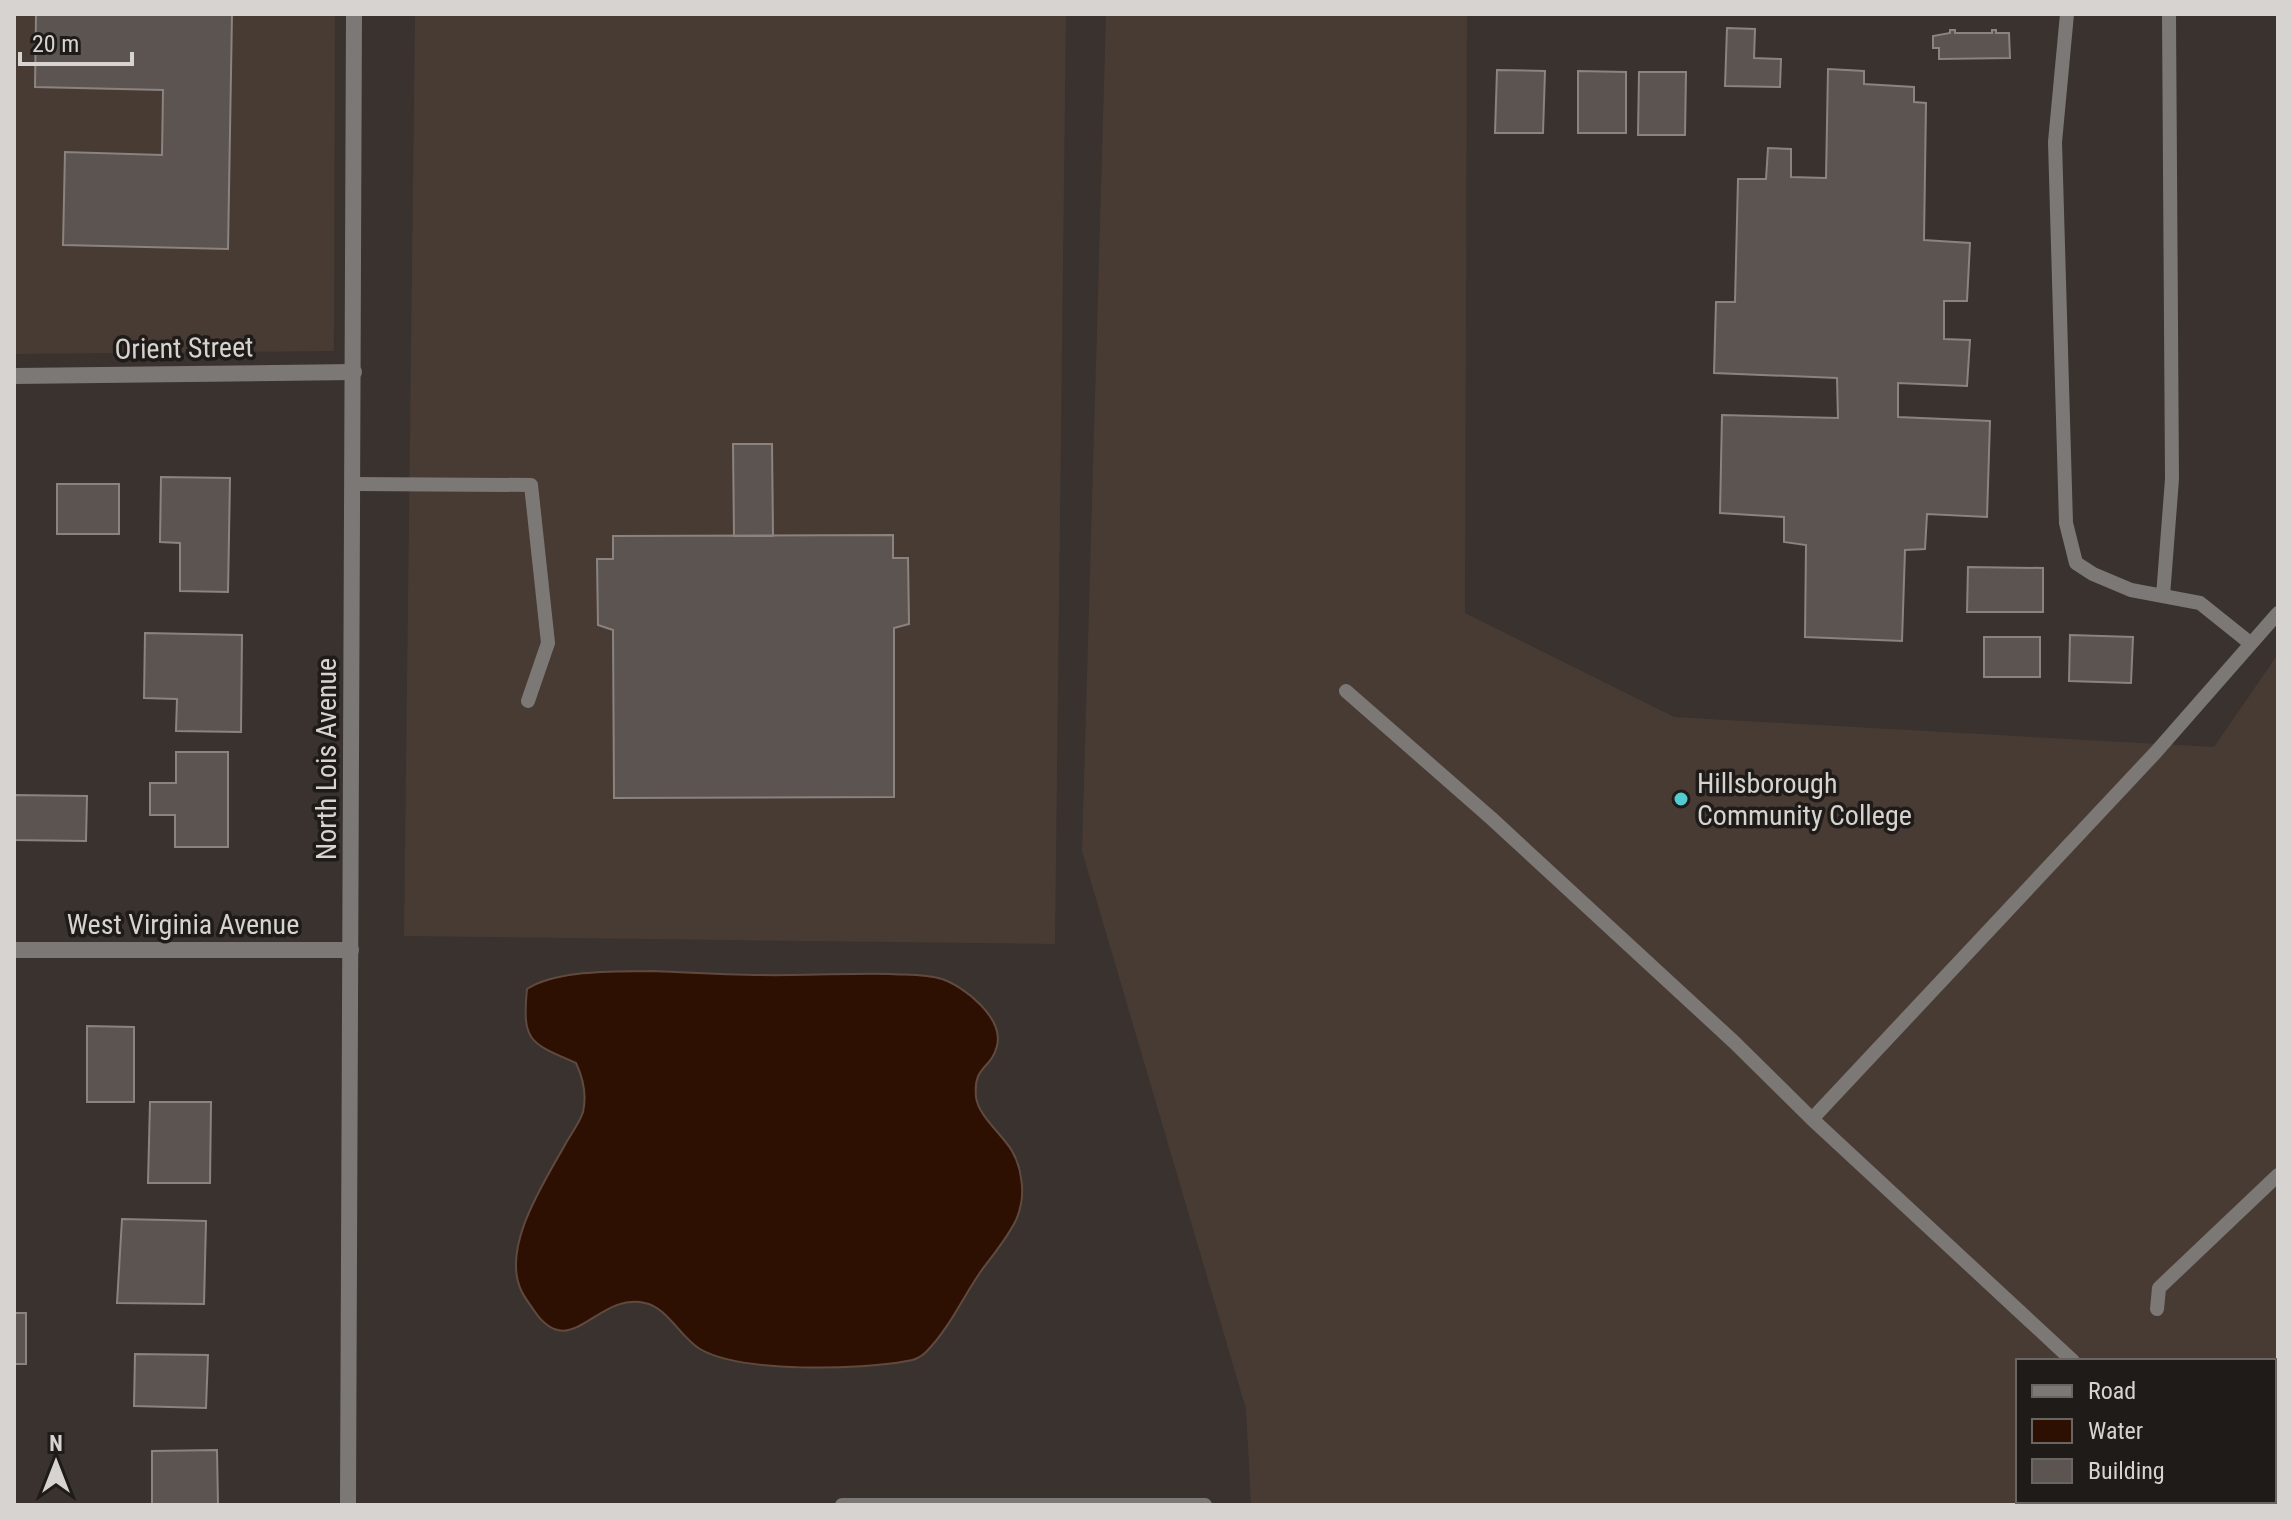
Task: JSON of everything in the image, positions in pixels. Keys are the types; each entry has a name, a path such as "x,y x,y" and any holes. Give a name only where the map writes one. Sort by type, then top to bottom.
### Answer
{"street":[{"name":"North Lois Avenue","path":"348,1505 354,14"},
{"name":"Orient Street","path":"14,376 354,372"},
{"name":"West Virginia Avenue","path":"14,950 351,950"}],"lane":[{"path":"2067,14 2055,142 2066,523 2076,563 2131,590 2200,603 2250,643"},
{"path":"2163,596 2172,479 2169,14"},
{"path":"353,484 531,485 548,643 528,701"},
{"path":"1812,1119 2156,752 2278,613"},
{"path":"1346,691 1502,828 2071,1359"},
{"path":"2157,1309 2159,1288 2278,1175"},
{"path":"842,1505 1205,1505"}],"shaded area":[{"path":"14,14 335,14 334,351 14,354"},
{"path":"415,14 1066,14 1055,944 404,936"},
{"name":"Hillsborough Community College","path":"1106,14 1467,14 1465,613 1674,717 2214,747 2278,654 2278,1505 1251,1505 1246,1409 1082,851"}],"water":[{"path":"652,971 930,976 961,989 989,1015 998,1035 997,1046 977,1079 976,1097 981,1111 1015,1157 1022,1184 1021,1205 1008,1234 941,1334 922,1355 910,1361 861,1366 771,1366 719,1357 700,1349 660,1311 645,1303 628,1302 612,1307 572,1329 559,1330 546,1325 533,1309 521,1290 516,1273 521,1234 537,1195 580,1120 585,1099 576,1063 539,1045 532,1038 526,1020 527,989 571,975"}],"building":[{"path":"36,14 232,14 228,249 63,245 65,152 162,155 163,90 35,87"},
{"path":"1727,28 1755,29 1754,58 1781,59 1780,87 1725,86"},
{"path":"1950,30 1955,30 1955,33 1992,33 1996,30 1996,33 2009,33 2010,58 1939,59 1939,48 1933,48 1933,36 1950,33"},
{"path":"1828,69 1864,71 1864,84 1914,87 1914,102 1926,103 1924,240 1970,243 1967,301 1944,301 1944,339 1970,340 1967,386 1898,383 1898,417 1990,421 1987,517 1927,514 1925,549 1905,550 1902,641 1805,637 1806,545 1784,542 1784,517 1720,513 1722,415 1838,418 1837,378 1714,373 1716,302 1735,302 1738,179 1766,179 1768,148 1791,149 1791,177 1826,178"},
{"path":"1497,70 1545,71 1543,133 1495,133"},
{"path":"1578,71 1626,72 1626,133 1578,133"},
{"path":"1639,72 1686,72 1685,135 1638,135"},
{"path":"733,444 772,444 773,536 734,536"},
{"path":"161,477 230,478 228,592 180,591 180,543 160,542"},
{"path":"57,484 119,484 119,534 57,534"},
{"path":"893,535 893,558 908,558 909,624 894,628 894,797 614,798 613,630 598,625 597,559 613,559 613,536"},
{"path":"1968,567 2043,568 2043,612 1967,612"},
{"path":"145,633 242,635 241,732 176,731 177,699 144,698"},
{"path":"2070,635 2133,637 2131,683 2069,681"},
{"path":"1984,637 2040,637 2040,677 1984,677"},
{"path":"176,752 228,752 228,847 175,847 175,815 150,815 150,783 176,783"},
{"path":"14,795 87,796 86,841 14,840"},
{"path":"87,1026 134,1027 134,1102 87,1102"},
{"path":"150,1102 211,1102 210,1183 148,1183"},
{"path":"122,1219 206,1221 204,1304 117,1303"},
{"path":"14,1313 26,1313 26,1364 14,1364"},
{"path":"135,1354 208,1355 206,1408 134,1406"},
{"path":"217,1450 218,1505 152,1505 152,1451"}],"place":[{"name":"Hillsborough Community College","path":"1681,799"}]}
